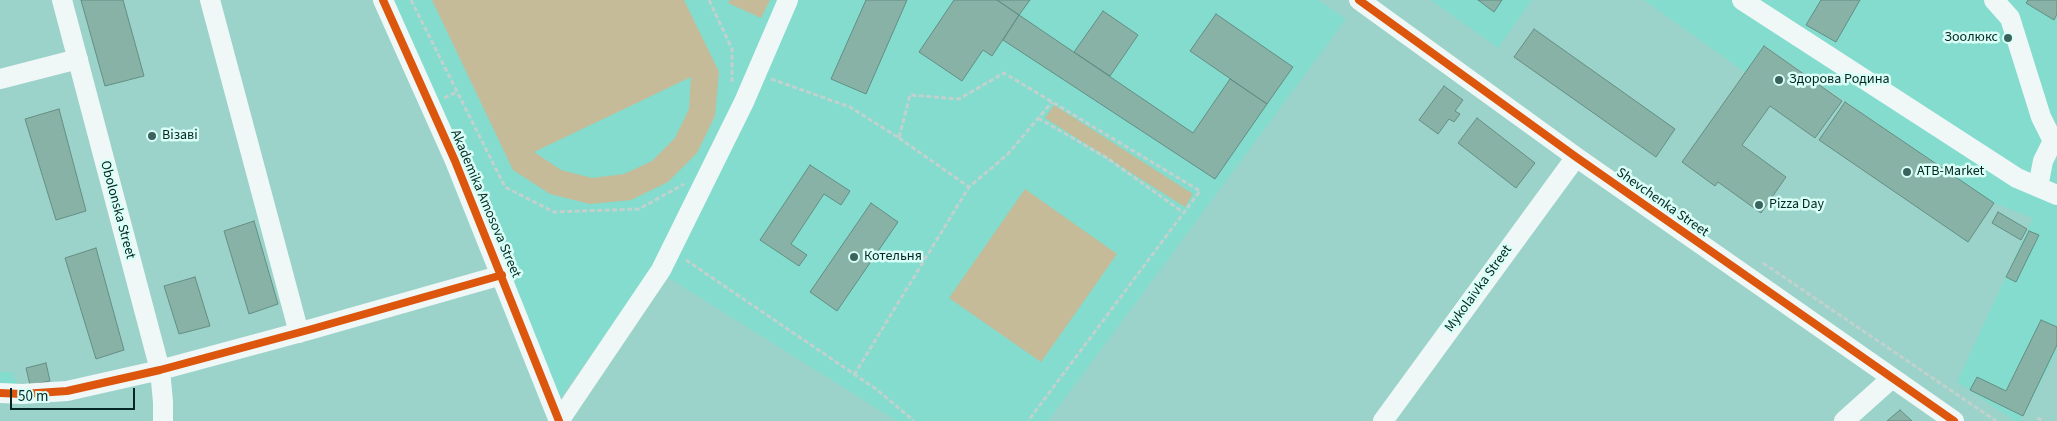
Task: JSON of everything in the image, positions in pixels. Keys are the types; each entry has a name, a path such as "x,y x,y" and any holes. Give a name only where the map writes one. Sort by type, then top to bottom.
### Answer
{"street":[{"name":"Obolonska Street","path":"62,0 160,370 163,421"},
{"path":"210,0 299,333"},
{"name":"Akademika Amosova Street","path":"383,0 455,160 559,421"},
{"path":"559,421 661,270 756,73 788,0"},
{"name":"Shevchenka Street","path":"1359,0 1576,158 1954,421"},
{"path":"1742,0 2017,178 2057,195"},
{"path":"1994,0 2010,18 2041,117 2052,141 2044,160 2038,187"},
{"path":"0,79 78,59"},
{"name":"Mykolaivka Street","path":"1383,421 1576,158"},
{"path":"0,393 22,394 67,391 160,370 299,333 502,275"},
{"path":"1844,421 1892,378"}],"path":[{"path":"411,0 505,187 554,212 638,209 690,180"},
{"path":"709,0 732,49 732,83"},
{"path":"756,73 850,107 899,138 969,187"},
{"path":"899,138 910,95 959,99 1004,73 1200,191 1028,421"},
{"path":"854,375 969,187 1007,155 1052,102"},
{"path":"1038,118 1107,158 1184,213"},
{"path":"671,250 876,389 914,421"},
{"path":"2039,420 2041,410"}],"shaded area":[{"path":"380,0 1318,0 1346,19 1048,421 897,421 653,268 560,398"},
{"path":"432,0 684,0 719,72 715,116 697,153 668,182 631,200 590,204 550,194 513,170","holes":["691,77 689,109 675,138 652,161 624,174 592,178 561,170 534,152"]},
{"path":"730,0 770,0 761,18 728,3"},
{"path":"1431,0 1532,0 1498,48"},
{"path":"1644,0 2057,0 2057,351 2020,421 2015,421 1957,382 2033,218 1994,203 1765,46 1746,73"},
{"path":"1054,105 1193,194 1185,207 1045,118"},
{"path":"1025,189 1117,254 1041,362 949,298"},
{"path":"0,372 12,372 17,385 0,387"}],"building":[{"path":"81,0 123,0 144,76 105,86"},
{"path":"866,0 907,0 866,94 831,79"},
{"path":"954,0 997,0 1019,15 992,56 983,50 962,81 919,52"},
{"path":"997,0 1030,0 1019,15"},
{"path":"1478,0 1502,0 1494,12"},
{"path":"1821,0 1860,0 1836,42 1806,25"},
{"path":"2028,0 2057,0 2057,14 2054,20 2026,3"},
{"path":"1103,11 1138,35 1110,76 1074,52"},
{"path":"1216,14 1293,67 1267,104 1190,51"},
{"path":"1019,15 1193,133 1230,79 1267,104 1215,179 1003,40"},
{"path":"1534,29 1675,129 1656,157 1514,57"},
{"path":"1764,46 1842,101 1815,138 1770,106 1742,145 1786,177 1761,213 1718,182 1715,186 1682,162"},
{"path":"1444,86 1463,100 1455,111 1460,114 1454,122 1449,119 1438,134 1419,120"},
{"name":"ATB-Market","path":"1845,102 1994,203 1968,242 1819,140"},
{"path":"59,109 86,211 56,220 25,119"},
{"path":"1477,118 1535,163 1516,188 1458,143"},
{"path":"810,165 850,191 841,205 824,194 791,244 807,255 799,266 760,240"},
{"name":"Котельня","path":"871,203 898,222 837,311 810,292"},
{"path":"1998,212 2027,229 2021,240 1992,223"},
{"path":"254,221 278,304 249,314 224,231"},
{"path":"2029,231 2039,235 2016,282 2006,277"},
{"path":"96,248 124,350 96,359 65,258"},
{"path":"195,277 210,326 179,334 164,286"},
{"path":"2041,320 2057,327 2057,345 2023,416 1970,390 1977,377 2006,391"},
{"path":"46,363 50,381 30,385 26,368"},
{"path":"1900,410 1912,421 1887,421"}],"cycle path":[{"path":"383,0 455,161 559,421"},
{"path":"1359,0 1576,157 1954,421"},
{"path":"0,393 22,394 67,391 160,370 502,275"}],"place":[{"name":"Зоолюкс","path":"2008,38"},
{"name":"Здорова Родина","path":"1779,80"},
{"name":"Візаві","path":"152,136"},
{"name":"ATB-Market","path":"1907,172"},
{"name":"Pizza Day","path":"1759,205"},
{"name":"Котельня","path":"854,257"}]}
